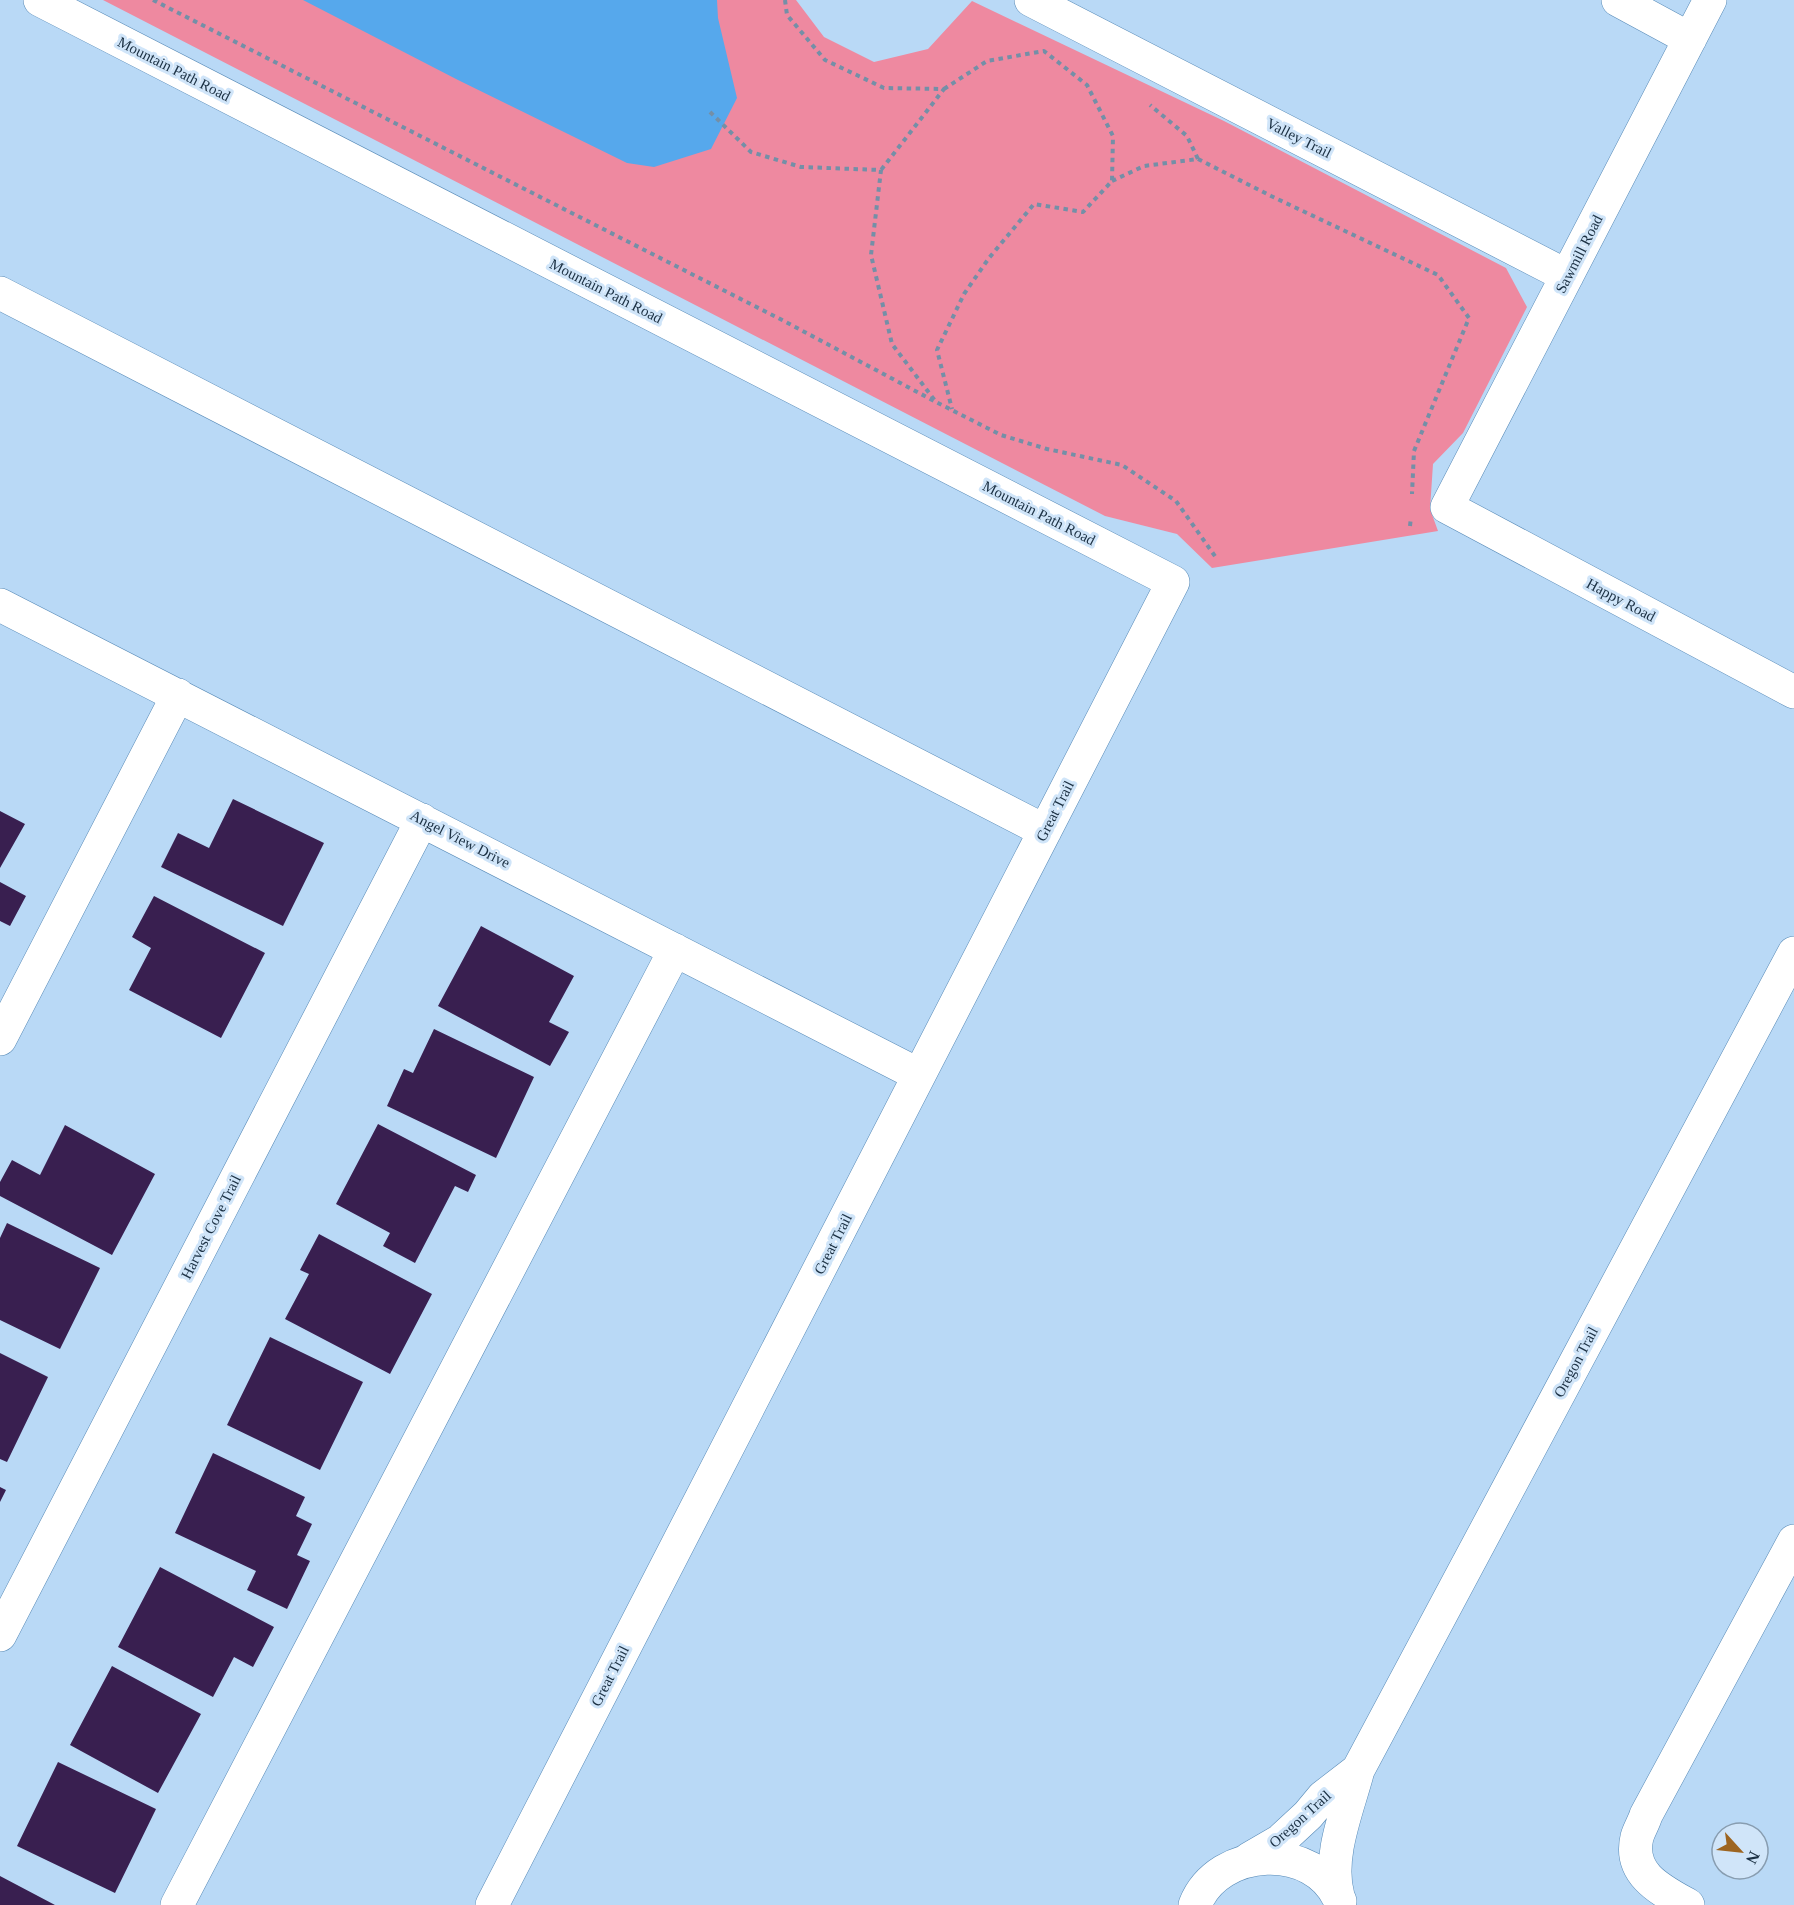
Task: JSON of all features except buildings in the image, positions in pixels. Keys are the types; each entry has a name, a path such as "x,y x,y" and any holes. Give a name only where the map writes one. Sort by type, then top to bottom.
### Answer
{"street":[{"name":"Mountain Path Road","path":"40,0 1173,582"},
{"name":"Valley Trail","path":"1031,0 1568,276"},
{"path":"1618,0 1690,39"},
{"name":"Sawmill Road","path":"1447,507 1710,0"},
{"path":"0,293 1045,831"},
{"name":"Happy Road","path":"1447,507 1794,692"},
{"name":"Great Trail","path":"492,1905 1173,582"},
{"name":"Angel View Drive","path":"0,605 919,1076"},
{"path":"0,1039 178,695"},
{"name":"Harvest Cove Trail","path":"0,1635 422,820"},
{"path":"177,1905 675,950"},
{"name":"Oregon Trail","path":"1340,1900 1333,1880 1335,1854 1358,1770 1794,953"},
{"path":"1688,1905 1647,1879 1637,1862 1637,1838 1646,1815 1794,1541"},
{"name":"Oregon Trail","path":"1195,1905 1208,1885 1222,1872 1280,1841 1308,1815 1323,1797 1358,1770"},
{"name":"Oregon Trail","path":"1239,1863 1257,1858 1276,1857 1294,1861 1311,1869 1326,1881 1340,1900"}],"path":[{"path":"153,0 773,316 1001,435 1122,465 1176,501 1217,559"},
{"path":"785,0 787,15 825,60 884,88 944,89"},
{"path":"936,402 892,344 871,255 881,170 944,89 987,61 1044,51 1065,58"},
{"path":"1044,51 1086,84 1113,136 1112,181"},
{"path":"1148,103 1187,136 1198,159"},
{"path":"710,112 751,152 801,167 881,170"},
{"path":"952,410 937,350 964,294 989,258 1034,204 1083,212 1112,181 1144,166 1198,159 1438,275 1469,318 1414,451 1411,505"},
{"path":"1410,526 1411,515"}],"shaded area":[{"path":"103,0 796,0 824,37 874,62 928,49 972,1 1224,121 1506,268 1527,307 1463,433 1433,464 1430,509 1438,531 1212,568 1177,534 1105,516"}],"water":[{"path":"303,0 717,0 718,18 737,98 711,149 654,167 627,163 458,80"}]}
